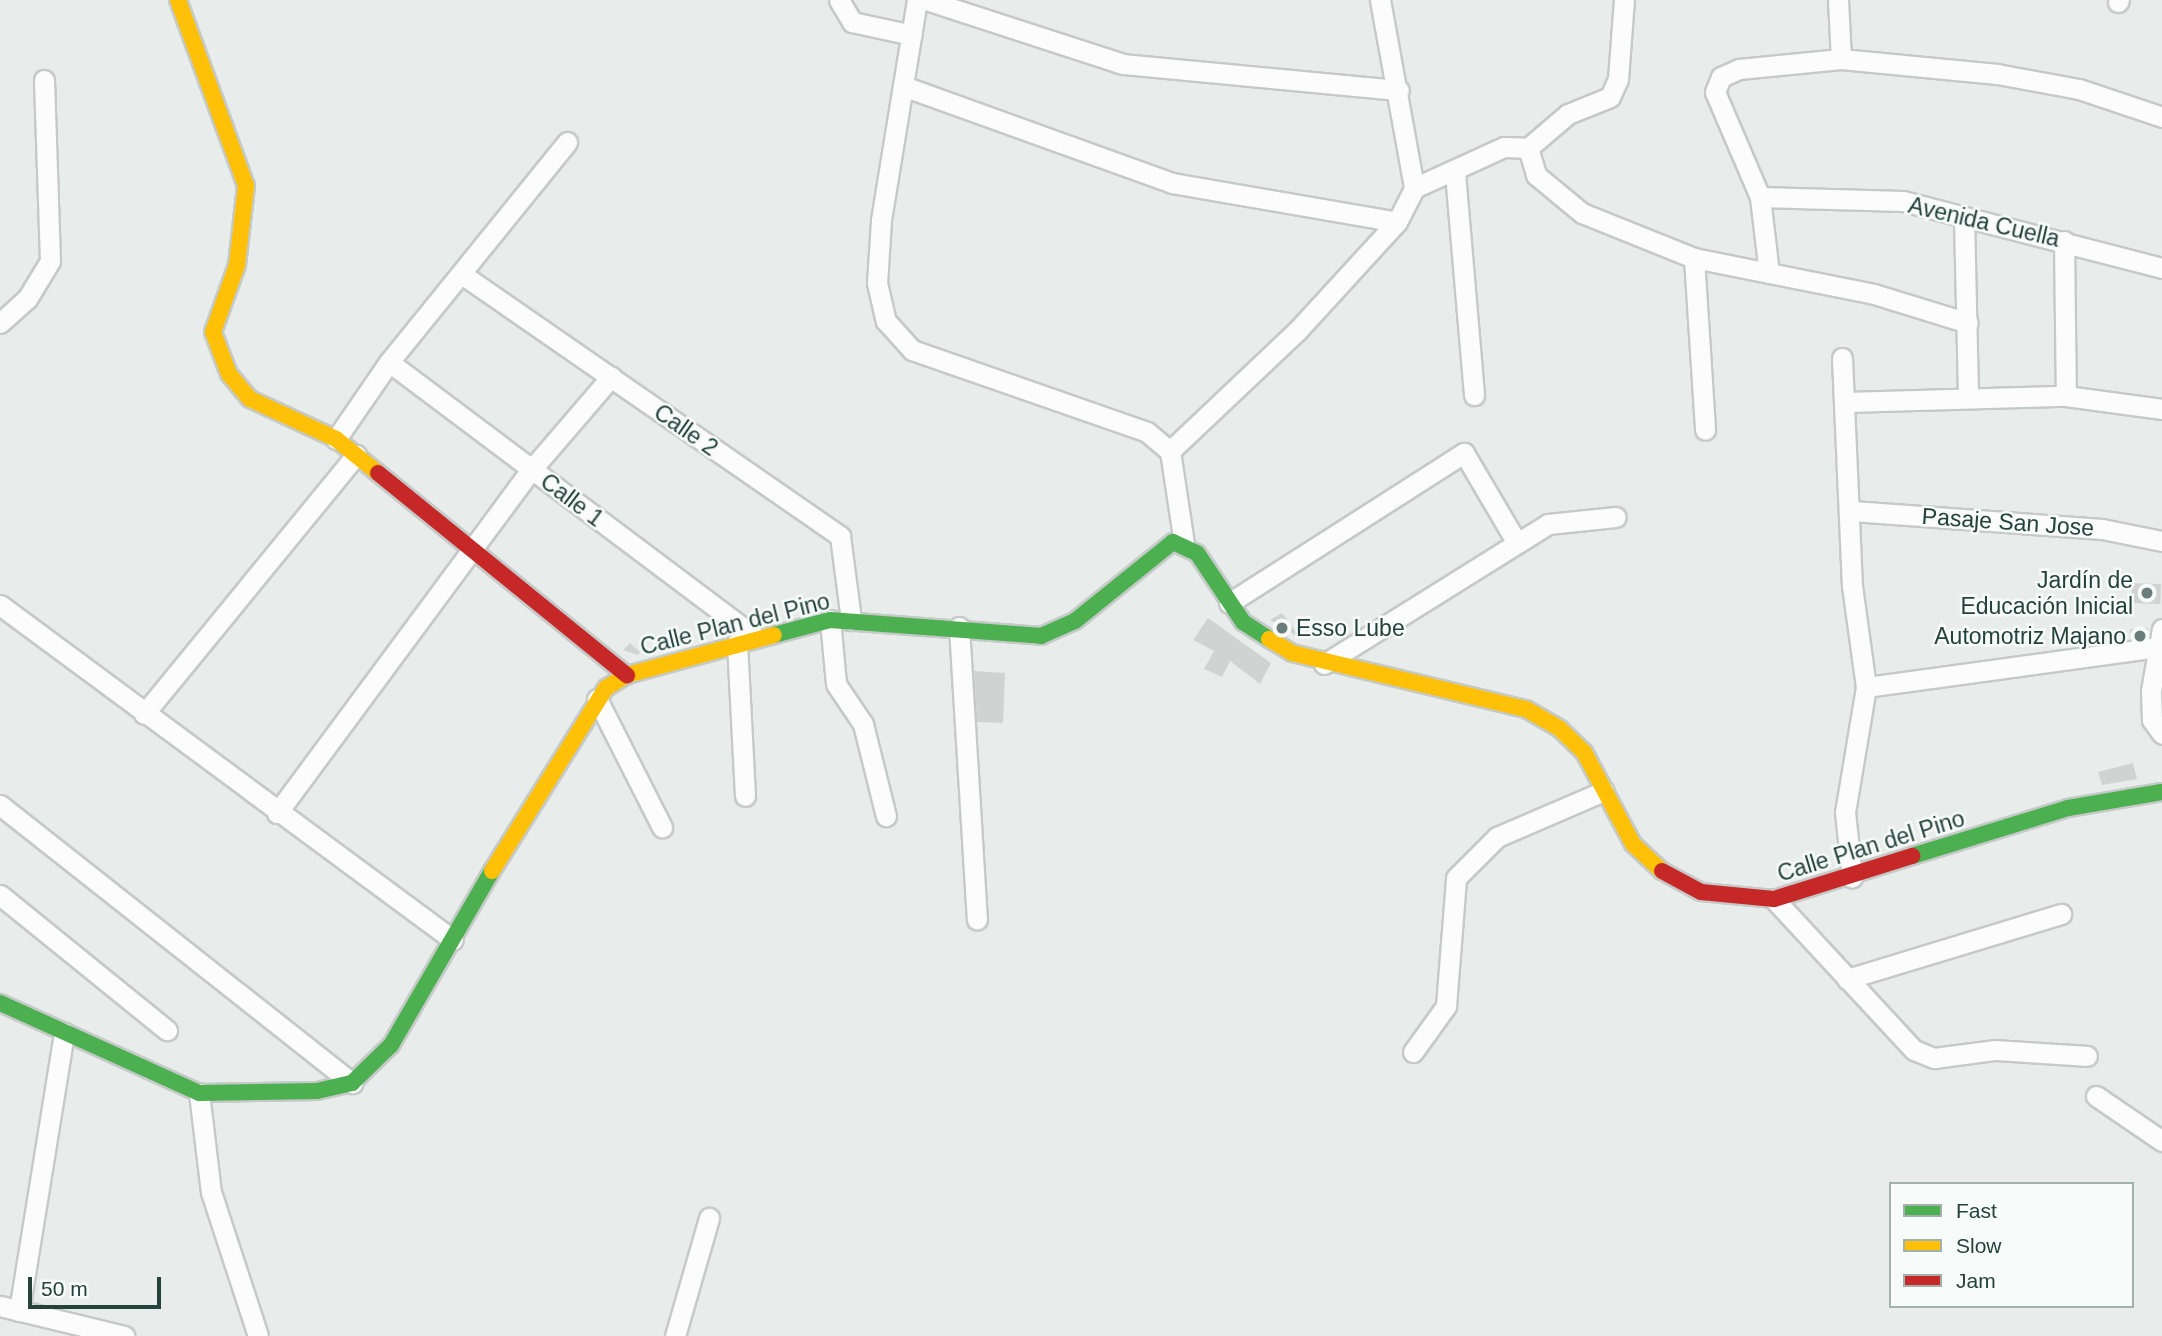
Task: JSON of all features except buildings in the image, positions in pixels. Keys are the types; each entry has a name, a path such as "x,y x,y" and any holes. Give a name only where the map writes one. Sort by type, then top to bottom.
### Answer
{"street":[{"path":"178,0 246,186 246,224 213,332 216,352 250,399 336,439 626,675"},
{"path":"839,0 852,22 912,35"},
{"path":"917,0 881,220 877,283 886,321 912,351 1147,432 1170,451 1184,544"},
{"path":"926,0 1123,64 1399,90"},
{"path":"1170,451 1288,340 1397,222 1414,188 1399,90 1380,0"},
{"path":"1414,188 1455,173 1504,147 1528,148 1568,114 1616,90 1624,0"},
{"path":"1838,0 1841,59"},
{"path":"1769,273 1760,197 1732,127 1717,108 1721,77 1841,59 2024,79 2079,89 2162,117"},
{"path":"0,323 27,299 50,261 44,80"},
{"path":"903,86 1171,183 1397,222"},
{"path":"336,439 389,362 463,275 567,142"},
{"path":"1528,148 1536,175 1582,213 1694,258 1874,294 1968,323"},
{"path":"1455,173 1474,395"},
{"name":"Avenida Cuella","path":"1760,197 1903,201 2162,268"},
{"path":"1964,218 1968,395"},
{"path":"2064,241 2066,396"},
{"path":"1694,258 1705,430"},
{"name":"Calle 2","path":"463,275 841,536 851,620"},
{"path":"1842,358 1852,511 1852,586 1866,687 1845,812 1852,878"},
{"name":"Calle 1","path":"389,362 531,470 747,641"},
{"path":"277,813 474,551 531,470 611,377"},
{"path":"1846,402 1968,395 2066,396 2162,409"},
{"path":"1229,603 1464,453 1517,543"},
{"path":"144,714 356,455"},
{"name":"Pasaje San Jose","path":"1852,511 2102,529 2162,541"},
{"path":"1324,664 1517,543 1569,517 1616,517"},
{"name":"Calle Plan del Pino","path":"352,1083 391,1045 597,699 626,675 830,620 959,627 1020,637 1060,630 1164,544 1184,544 1229,603 1272,642 1324,664 1537,714 1577,743 1633,844 1676,881 1701,892 1774,900 1852,878 2068,808 2162,792"},
{"path":"0,605 277,813 453,940"},
{"path":"830,620 836,684 863,723 886,816"},
{"path":"959,627 976,919"},
{"path":"1866,687 2159,638 2152,720 2162,734"},
{"path":"745,796 747,641"},
{"path":"597,699 662,827"},
{"path":"1413,1052 1446,1006 1456,878 1497,837 1604,791"},
{"path":"0,804 352,1083"},
{"path":"0,895 167,1030"},
{"path":"1774,900 1914,1050 1934,1058 1995,1050 2087,1056"},
{"path":"1847,979 2061,914"},
{"path":"0,1003 199,1093 317,1091 352,1083"},
{"path":"19,1311 64,1033"},
{"path":"199,1093 211,1192 258,1336"},
{"path":"2096,1096 2162,1141"},
{"path":"675,1336 709,1218"},
{"path":"0,1306 124,1336"}],"traffic: fast":[{"path":"774,635 830,620 1041,636 1075,621 1173,542 1197,553 1243,622 1269,639"},
{"path":"1912,856 2068,808 2162,792"},
{"path":"0,1003 199,1093 317,1091 352,1083 391,1045 492,871"}],"traffic: slow":[{"path":"178,0 246,186 237,265 213,332 229,374 250,399 336,439 378,473"},
{"path":"492,871 606,688 627,675 774,635"},
{"path":"1269,639 1292,653 1526,709 1560,729 1584,752 1633,844 1662,871"}],"traffic: jam":[{"path":"378,473 627,675"},
{"path":"1662,871 1701,892 1774,899 1912,856"}],"place":[{"name":"Jardín de Educación Inicial","path":"2147,593"},
{"name":"Esso Lube","path":"1282,628"},
{"name":"Automotriz Majano","path":"2140,636"}]}
